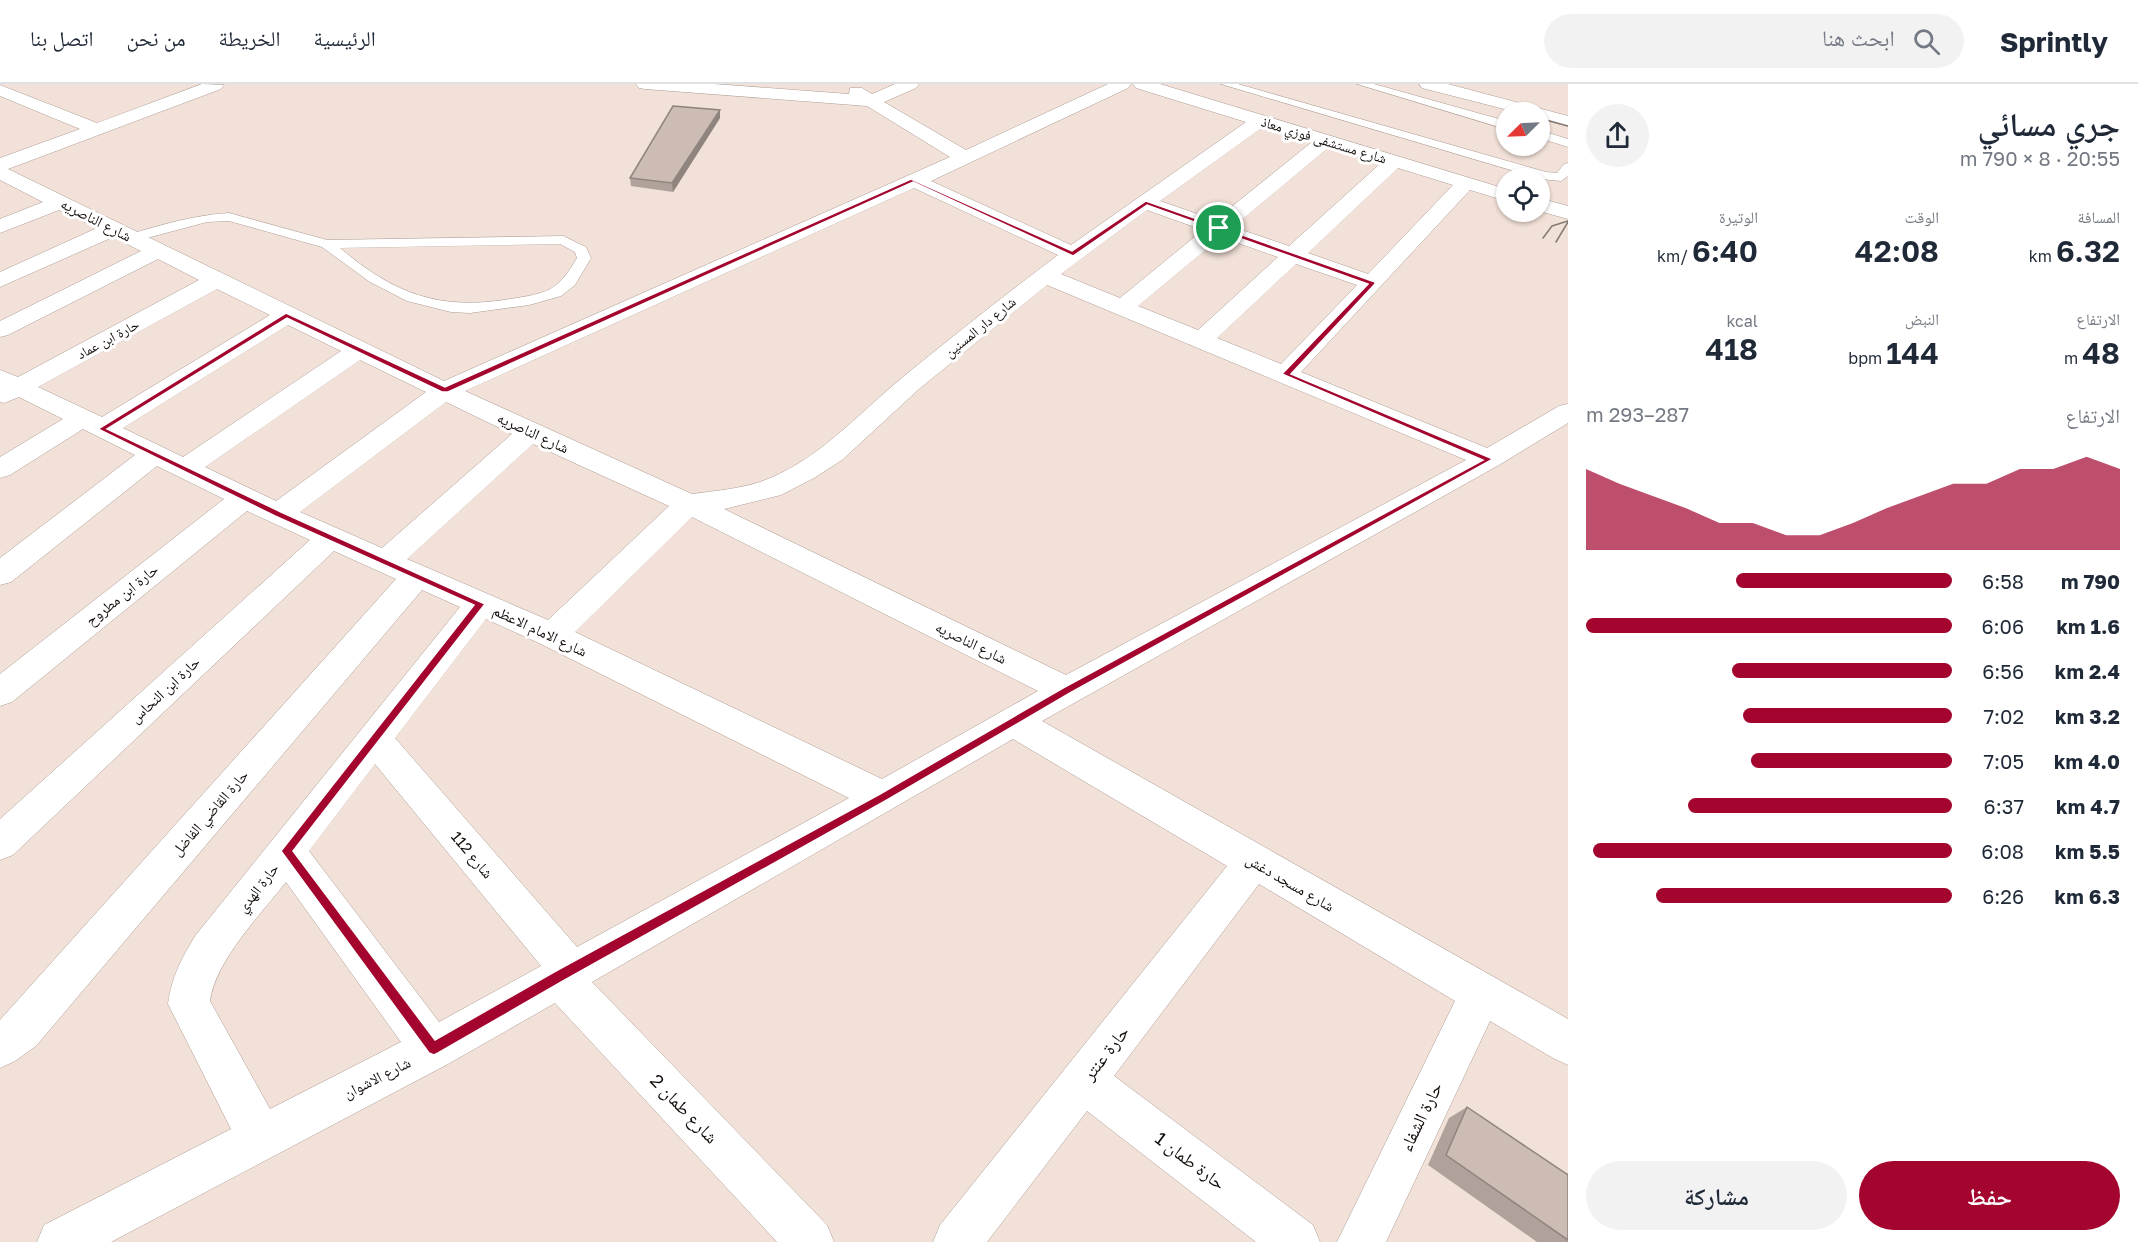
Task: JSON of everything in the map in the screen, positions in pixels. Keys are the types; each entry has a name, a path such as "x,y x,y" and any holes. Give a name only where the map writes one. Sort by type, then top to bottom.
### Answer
{"street":[{"path":"645,84 755,89 871,101 910,84"},
{"path":"842,84 965,158"},
{"path":"278,514 445,390 965,158 1122,84"},
{"name":"شارع مستشفى فوزي معاذ","path":"1142,84 1496,192"},
{"path":"1428,84 1496,103"},
{"path":"5,177 97,129 215,86"},
{"path":"0,90 97,129"},
{"path":"1550,118 1568,122"},
{"name":"شارع دار المسنين","path":"689,504 732,500 771,488 804,472 832,454 962,340 1073,254 1260,120"},
{"path":"1122,308 1326,140"},
{"path":"1201,340 1394,161"},
{"name":"شارع الناصريه","path":"5,177 530,432 689,504 1066,690"},
{"path":"913,180 1073,254"},
{"path":"1286,374 1466,183"},
{"path":"0,227 60,202"},
{"path":"1146,203 1372,283"},
{"path":"1550,207 1568,213"},
{"path":"0,280 123,233"},
{"path":"0,330 157,250"},
{"path":"1045,276 1489,459"},
{"name":"حارة ابن عماد","path":"6,388 216,280"},
{"path":"0,469 91,424 286,315"},
{"path":"184,469 360,350"},
{"name":"شارع الامام الاعظم","path":"6,388 91,424 330,538 552,635 884,797"},
{"name":"شارع الاشوان","path":"61,1242 434,1049 564,974 884,797 1066,690 1489,459 1568,412"},
{"name":"حارة القاضي الفاضل","path":"0,1046 21,1031 401,569 530,432"},
{"path":"0,574 154,454"},
{"name":"حارة ابن مطروح","path":"0,693 244,498"},
{"path":"552,635 689,504"},
{"name":"حارة ابن النحاس","path":"0,843 330,538"},
{"name":"حارة الهدي","path":"261,1137 189,1004 192,981 209,950 480,604"},
{"name":"شارع مسجد دغش","path":"1013,722 1568,1043"},
{"name":"شارع 112","path":"375,739 564,974"},
{"path":"286,851 434,1049"},
{"name":"حارة عنتر","path":"957,1242 1253,862"},
{"name":"شارع طمان 2","path":"564,974 810,1242"},
{"name":"حارة الشفاء","path":"1361,1242 1481,993"},
{"name":"حارة طمان 1","path":"1084,1081 1296,1242"}],"lane":[{"path":"1226,84 1545,176 1561,177 1568,167"},
{"path":"1362,84 1496,122"},
{"path":"1351,148 1378,128"},
{"path":"1550,137 1568,143"},
{"path":"123,233 207,218 229,217 327,244 563,240 581,250 584,258 567,285 553,294 526,301 470,309 443,307 422,301 357,269 327,244"}],"building":[{"path":"673,106 720,110 672,183 630,178"},
{"path":"1467,1107 1568,1175 1568,1240 1446,1155"}],"tram line":[{"path":"1550,121 1568,126"},
{"path":"1543,238 1552,226 1568,221"},
{"path":"1556,242 1568,222"}],"route":[{"path":"913,180 1073,254 1146,203 1219,228 1372,283 1286,374 1489,459 1066,690 884,797 558,977 434,1049 286,851 480,604 278,514 102,429 286,315 445,390 913,180"}]}
